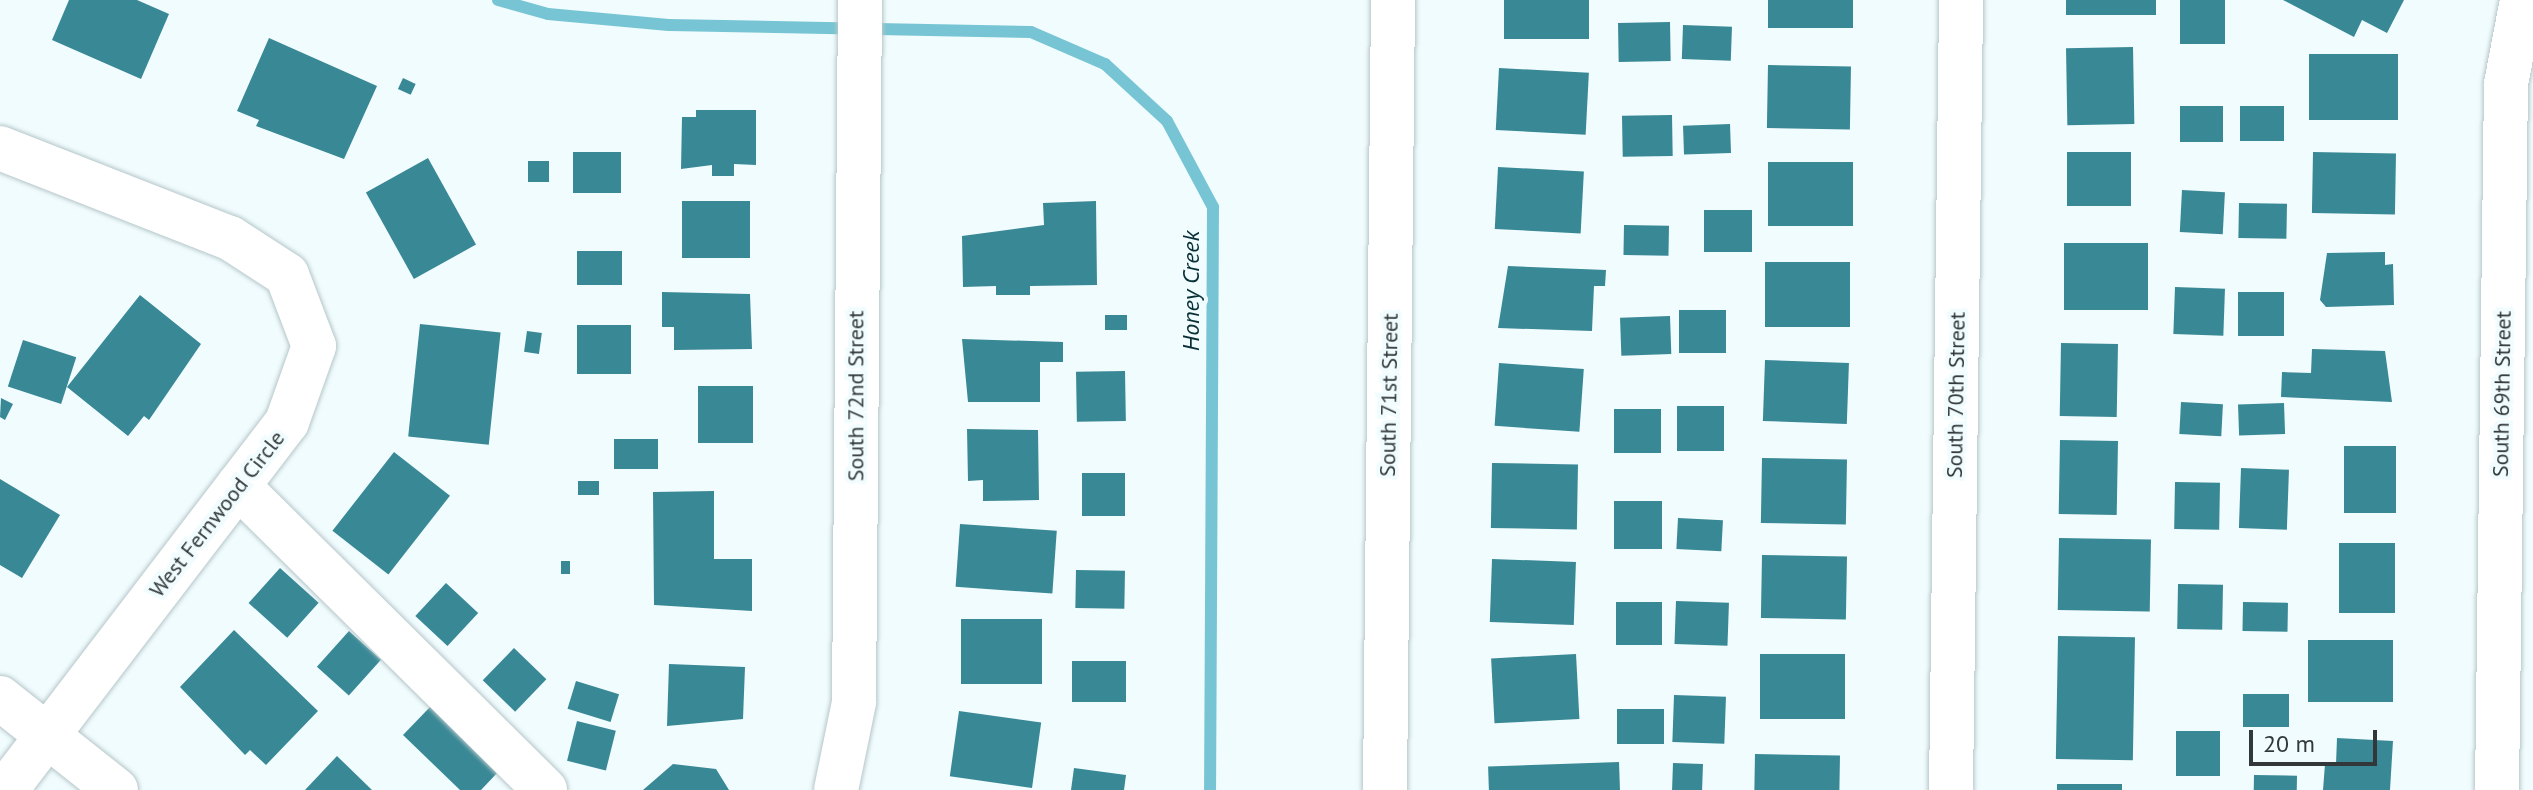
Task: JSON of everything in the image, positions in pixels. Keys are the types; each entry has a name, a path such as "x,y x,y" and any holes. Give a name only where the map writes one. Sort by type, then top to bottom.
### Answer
{"street":[{"name":"South 72nd Street","path":"836,790 854,702 860,0"},
{"name":"South 71st Street","path":"1385,790 1393,0"},
{"name":"South 70th Street","path":"1951,790 1961,0"},
{"name":"South 69th Street","path":"2497,790 2506,84 2522,0"},
{"name":"West Fernwood Circle","path":"0,148 230,238 287,275 314,346 287,422 6,790"},
{"path":"238,486 545,790"},
{"path":"0,698 49,732 116,790"}],"building":[{"path":"69,0 137,0 169,14 141,79 52,40"},
{"path":"1504,0 1589,0 1589,39 1504,39"},
{"path":"1768,0 1853,0 1853,28 1768,28"},
{"path":"2066,0 2156,0 2156,15 2066,15"},
{"path":"2180,0 2225,0 2225,44 2180,44"},
{"path":"2283,0 2404,0 2387,33 2362,20 2354,37"},
{"path":"1670,22 1671,61 1619,62 1618,23"},
{"path":"1683,25 1732,27 1731,61 1682,59"},
{"path":"269,38 377,86 344,159 256,126 259,120 237,111"},
{"path":"2133,47 2134,124 2067,125 2066,48"},
{"path":"2309,54 2398,54 2398,120 2309,120"},
{"path":"1768,65 1851,66 1850,129 1767,128"},
{"path":"1499,68 1589,73 1586,135 1496,130"},
{"path":"403,78 416,84 411,95 398,89"},
{"path":"2180,106 2223,106 2223,142 2180,142"},
{"path":"2240,106 2284,106 2284,141 2240,141"},
{"path":"696,110 756,110 756,165 734,164 734,176 712,176 712,165 681,169 682,117 696,117"},
{"path":"1672,115 1673,156 1623,157 1622,116"},
{"path":"1730,124 1731,153 1684,155 1683,126"},
{"path":"573,152 621,152 621,193 573,193"},
{"path":"2067,152 2131,152 2131,206 2067,206"},
{"path":"2313,152 2396,153 2395,214 2312,213"},
{"path":"428,158 476,245 414,279 366,192"},
{"path":"528,161 549,161 549,182 528,182"},
{"path":"1768,162 1853,162 1853,226 1768,226"},
{"path":"1498,167 1584,172 1581,233 1495,229"},
{"path":"2182,190 2225,192 2223,234 2180,232"},
{"path":"682,201 750,201 750,258 682,258"},
{"path":"1096,201 1097,285 1030,286 1030,295 996,295 996,286 963,287 962,236 1044,225 1043,203"},
{"path":"2239,203 2287,204 2286,239 2238,238"},
{"path":"1704,210 1752,210 1752,252 1704,252"},
{"path":"1624,225 1669,226 1668,256 1623,255"},
{"path":"2064,243 2148,243 2148,310 2064,310"},
{"path":"577,251 622,251 622,285 577,285"},
{"path":"2385,252 2385,265 2393,264 2394,305 2326,307 2320,300 2327,253"},
{"path":"1765,262 1850,262 1850,327 1765,327"},
{"path":"1508,266 1606,270 1605,286 1594,286 1592,331 1498,328"},
{"path":"2175,287 2225,289 2223,336 2173,334"},
{"path":"662,292 750,294 752,349 674,350 674,327 662,327"},
{"path":"2238,292 2284,292 2284,336 2238,336"},
{"path":"140,295 201,344 149,420 144,416 128,436 67,387"},
{"path":"1679,310 1726,310 1726,353 1679,353"},
{"path":"1105,315 1127,315 1127,330 1105,330"},
{"path":"1670,316 1671,354 1621,356 1620,318"},
{"path":"420,324 501,332 489,445 408,436"},
{"path":"577,325 631,325 631,374 577,374"},
{"path":"527,331 542,333 539,354 524,352"},
{"path":"962,339 1063,342 1063,362 1040,362 1040,402 968,402"},
{"path":"23,340 76,357 61,404 8,387"},
{"path":"2061,343 2118,344 2117,417 2060,416"},
{"path":"2312,349 2385,351 2392,402 2281,397 2282,372 2311,373"},
{"path":"1765,360 1849,363 1847,424 1763,421"},
{"path":"1499,363 1584,369 1579,432 1495,426"},
{"path":"1125,371 1126,421 1077,422 1076,372"},
{"path":"698,386 753,386 753,443 698,443"},
{"path":"1,398 13,404 5,420 0,417"},
{"path":"2181,402 2223,404 2221,436 2179,434"},
{"path":"2284,403 2285,434 2239,436 2238,405"},
{"path":"1677,406 1724,406 1724,451 1677,451"},
{"path":"1614,409 1661,409 1661,453 1614,453"},
{"path":"967,429 1038,430 1039,500 983,501 983,480 968,481"},
{"path":"614,439 658,439 658,469 614,469"},
{"path":"2060,440 2118,441 2117,515 2059,514"},
{"path":"2344,446 2396,446 2396,513 2344,513"},
{"path":"394,452 450,496 388,575 332,531"},
{"path":"1762,458 1847,459 1846,524 1761,523"},
{"path":"1492,463 1578,465 1577,529 1491,528"},
{"path":"2241,468 2289,470 2287,530 2239,528"},
{"path":"1082,473 1125,473 1125,516 1082,516"},
{"path":"0,479 60,515 22,578 0,565"},
{"path":"578,481 599,481 599,495 578,495"},
{"path":"2175,482 2220,483 2219,530 2174,529"},
{"path":"714,491 714,559 752,559 752,611 654,605 653,492"},
{"path":"1614,501 1662,501 1662,549 1614,549"},
{"path":"1678,518 1723,520 1721,551 1676,549"},
{"path":"960,524 1057,531 1052,594 956,587"},
{"path":"2059,538 2151,540 2150,612 2058,610"},
{"path":"2339,543 2395,543 2395,613 2339,613"},
{"path":"1762,555 1847,556 1846,619 1761,618"},
{"path":"1492,559 1576,562 1574,625 1490,622"},
{"path":"561,561 570,561 570,574 561,574"},
{"path":"280,568 319,603 287,638 249,603"},
{"path":"1076,570 1125,571 1124,609 1075,608"},
{"path":"446,583 478,613 447,646 415,616"},
{"path":"2178,584 2223,585 2222,630 2177,629"},
{"path":"1676,601 1729,603 1727,646 1674,644"},
{"path":"1616,602 1662,602 1662,645 1616,645"},
{"path":"2243,602 2288,603 2287,632 2242,631"},
{"path":"961,619 1042,619 1042,684 961,684"},
{"path":"234,630 318,711 266,765 250,750 245,755 180,687"},
{"path":"349,631 381,660 349,695 317,667"},
{"path":"2058,636 2135,637 2133,760 2056,759"},
{"path":"2308,640 2393,640 2393,702 2308,702"},
{"path":"514,648 546,679 515,712 483,680"},
{"path":"1576,654 1579,719 1495,723 1491,658"},
{"path":"1760,654 1845,654 1845,719 1760,719"},
{"path":"1072,661 1126,661 1126,702 1072,702"},
{"path":"669,664 745,667 743,719 667,726"},
{"path":"576,681 619,694 611,722 568,709"},
{"path":"2243,694 2289,694 2289,727 2243,727"},
{"path":"1674,695 1726,697 1724,744 1672,742"},
{"path":"431,706 499,771 481,790 460,790 403,735"},
{"path":"1617,709 1664,709 1664,744 1617,744"},
{"path":"959,711 1041,723 1032,788 950,776"},
{"path":"577,721 616,731 606,770 567,761"},
{"path":"2176,731 2220,731 2220,776 2176,776"},
{"path":"2337,738 2393,741 2390,790 2323,790 2325,764 2336,764"},
{"path":"1755,754 1840,755 1839,790 1754,790"},
{"path":"337,756 372,790 305,790"},
{"path":"1619,762 1620,790 1489,790 1488,767"},
{"path":"1673,763 1703,764 1702,790 1672,790"},
{"path":"673,764 716,769 729,790 643,790"},
{"path":"1074,768 1126,775 1124,790 1071,790"},
{"path":"2254,775 2297,776 2297,790 2254,790"},
{"path":"2057,784 2122,784 2122,790 2057,790"}],"waterway":[{"name":"Honey Creek","path":"498,0 548,14 669,25 1031,32 1105,64 1167,121 1213,207 1210,790"}]}
